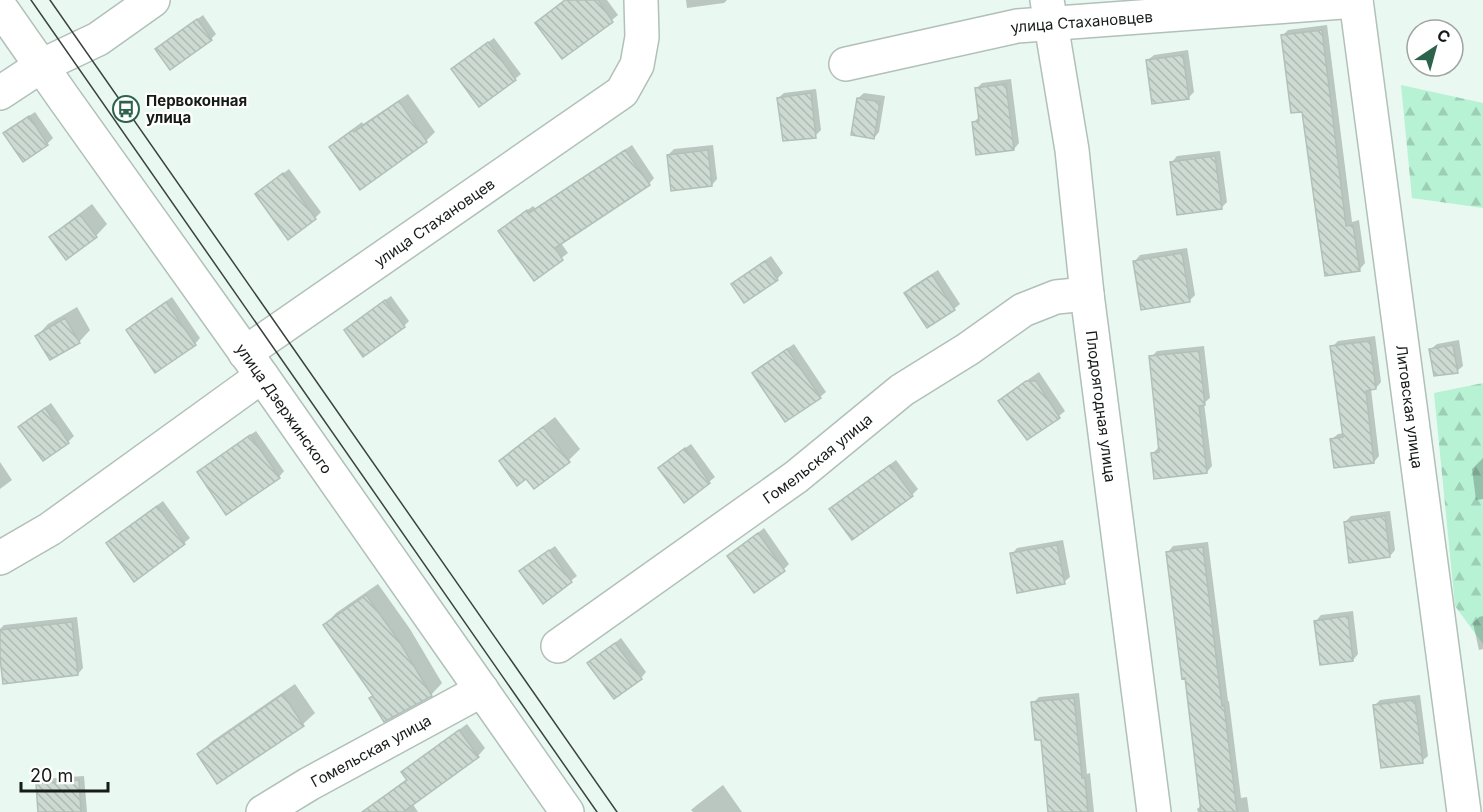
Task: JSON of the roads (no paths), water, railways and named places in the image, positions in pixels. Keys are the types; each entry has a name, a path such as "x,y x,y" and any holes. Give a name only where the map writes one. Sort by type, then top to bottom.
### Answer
{"street":[{"path":"0,93 40,66 99,39 153,0"},
{"name":"улица Стахановцев","path":"0,558 50,529 254,364 622,92 637,65 642,37 641,0"},
{"name":"улица Стахановцев","path":"846,63 1017,26 1048,11 1356,0"},
{"name":"Литовская улица","path":"1356,0 1464,812"},
{"name":"улица Дзержинского","path":"0,7 254,364 567,812"},
{"name":"Плодоягодная улица","path":"1048,11 1072,150 1087,294 1154,812"},
{"name":"Гомельская улица","path":"558,646 796,477 902,390 968,349 1023,310 1056,297 1087,294"},
{"name":"Гомельская улица","path":"262,812 482,690"}],"tram line":[{"path":"31,0 597,812"},
{"path":"50,0 617,812"}],"place":[{"name":"Первоконная улица","path":"126,109"}]}
